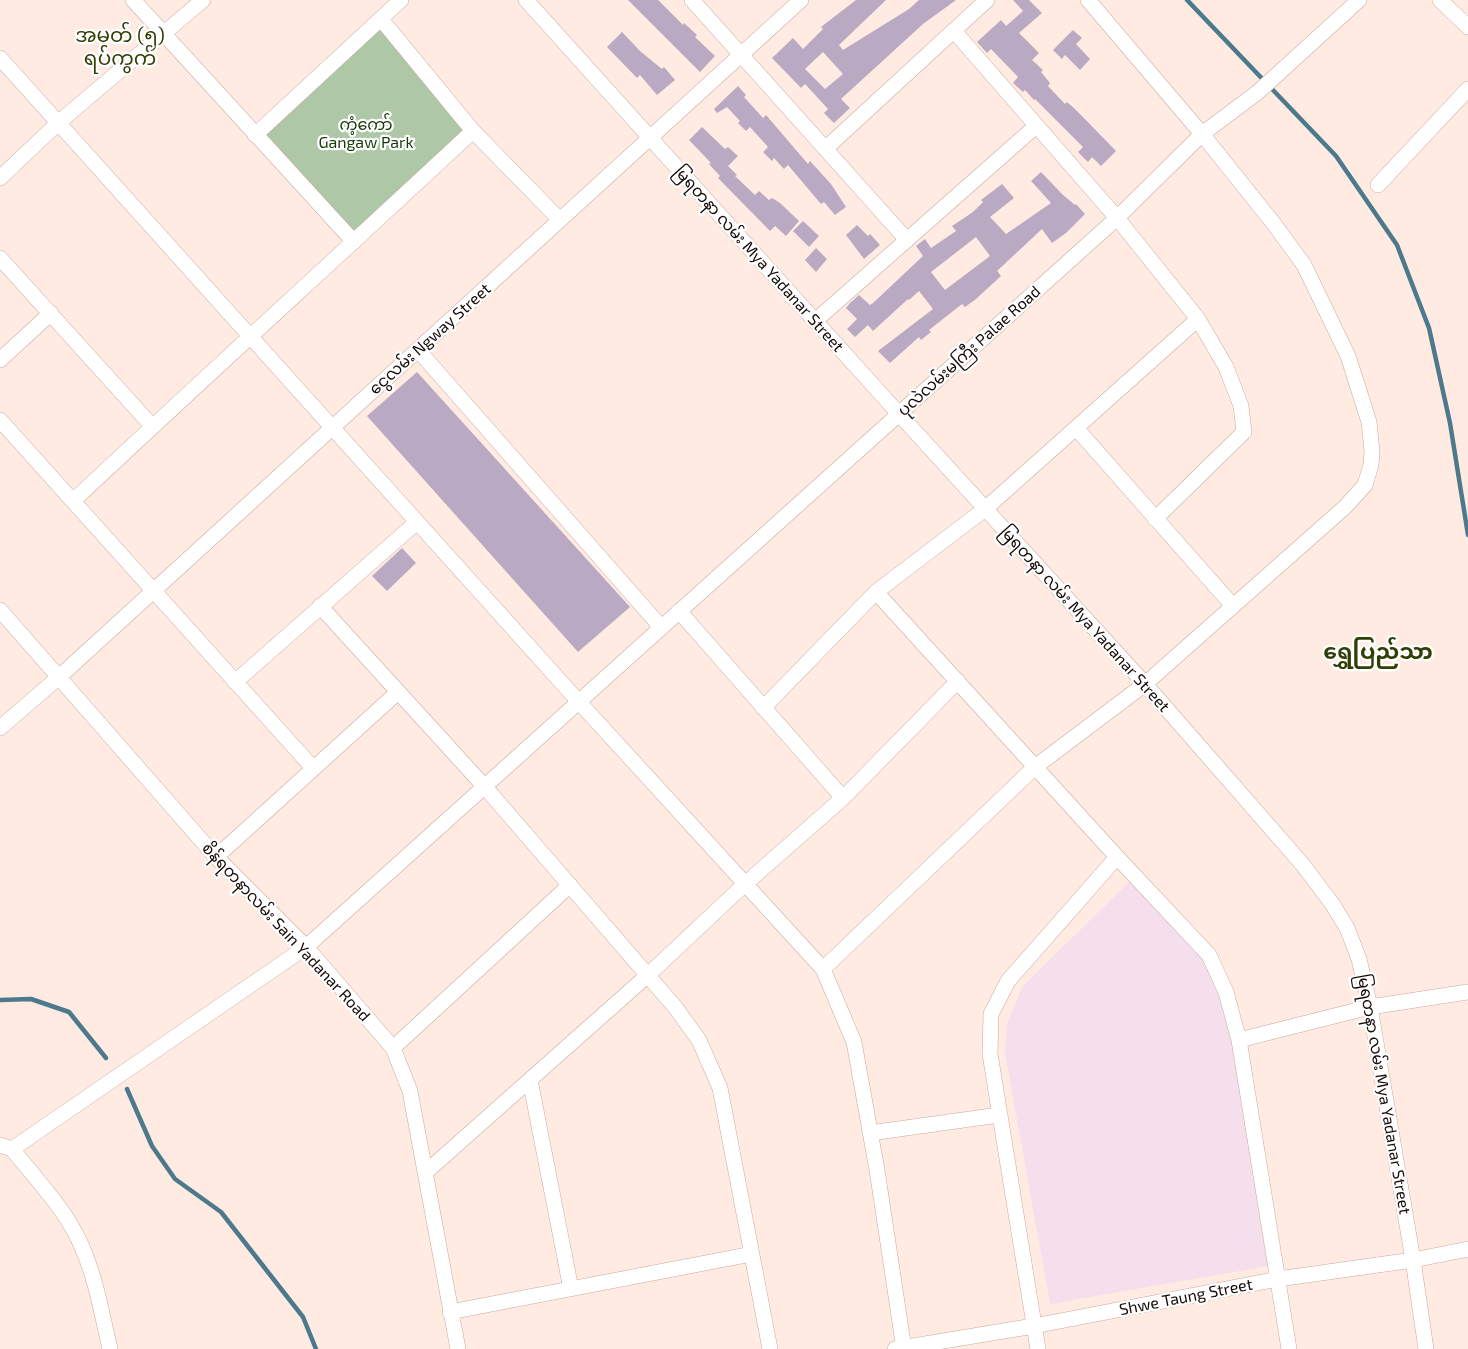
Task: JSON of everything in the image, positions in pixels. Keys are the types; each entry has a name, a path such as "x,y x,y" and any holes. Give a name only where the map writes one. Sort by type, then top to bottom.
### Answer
{"street":[{"path":"133,0 354,242"},
{"path":"0,178 58,123 203,0"},
{"path":"255,135 401,0"},
{"name":"မြရတနာ လမ်း Mya Yadanar Street","path":"526,0 1145,684 1304,865 1333,905 1347,928 1359,959 1370,1007 1426,1349"},
{"path":"692,0 907,240"},
{"name":"ငွေလမ်း Ngway Street","path":"0,728 154,591 801,0"},
{"path":"825,148 987,0"},
{"path":"823,969 1035,767 1145,684 1345,507 1365,485 1371,465 1369,422 1348,356 1304,264 1202,134 1088,0"},
{"name":"ပုလဲလမ်းမကြီး Palae Road","path":"6,1147 306,947 1117,218 1202,134 1258,92 1359,0"},
{"path":"1440,0 1468,27"},
{"path":"381,19 473,131 560,220"},
{"path":"954,31 1117,218 1198,319 1226,367 1241,406 1244,432 1155,519"},
{"path":"0,58 579,702 823,969 854,1042 870,1133 901,1348"},
{"path":"1378,185 1468,89"},
{"path":"815,321 1036,126"},
{"path":"73,501 473,131"},
{"path":"0,258 153,426"},
{"path":"0,360 51,313"},
{"path":"763,708 876,592 985,509 1198,319"},
{"path":"418,350 662,627"},
{"path":"0,420 313,768"},
{"path":"1076,428 1233,606"},
{"path":"235,682 417,522"},
{"path":"876,592 1209,955 1226,992 1239,1040 1289,1349"},
{"path":"320,606 484,786 648,975 699,1040 720,1088 770,1349"},
{"name":"စိန်ရတနာလမ်း Sain Yadanar Road","path":"0,610 216,857 306,947 393,1048 410,1091 458,1349"},
{"path":"679,612 843,798"},
{"path":"426,1172 843,798 958,681"},
{"path":"216,857 398,692"},
{"path":"1038,1349 990,1054 991,1014 1008,981 1117,857"},
{"path":"393,1048 570,885"},
{"path":"1239,1040 1370,1007 1468,992"},
{"path":"530,1080 571,1289"},
{"path":"870,1133 999,1115"},
{"path":"6,1147 58,1206 81,1245 92,1275 110,1349"},
{"name":"Shwe Taung Street","path":"901,1348 1034,1326 1278,1279 1413,1260 1468,1249"},
{"path":"450,1312 752,1254"}],"shaded area":[{"path":"1134,877 1212,956 1232,998 1280,1264 1050,1304 1005,1053 1007,1024 1022,987"}],"green space":[{"name":"ကံ့ကော် Gangaw Park","path":"380,27 473,131 354,238 261,135"}],"building":[{"path":"628,0 658,0 683,25 684,23 697,35 695,37 715,56 700,72"},
{"path":"856,0 886,0 839,45 843,50 909,9 919,0 956,0 923,24 841,99 850,108 834,123 824,113 828,109 805,84 801,88 772,58 793,38 803,49 823,29 821,27","holes":["823,52 843,74 825,89 805,69"]},
{"path":"1013,0 1029,0 1042,13 1019,33 1039,53 1032,60 1043,70 1041,72 1050,83 1048,86 1065,104 1067,102 1076,110 1116,151 1101,166 1092,157 1088,162 1078,152 1083,147 1035,99 1013,83 1018,77 991,49 987,53 977,42 1001,20 1006,26 1023,11"},
{"path":"1073,30 1082,38 1076,44 1090,59 1080,70 1065,55 1062,59 1053,50"},
{"path":"622,32 640,51 662,69 664,67 675,80 657,95 640,75 637,78 607,47"},
{"path":"738,86 746,95 744,97 763,118 766,115 808,164 810,161 831,184 846,207 835,215 824,202 821,204 788,165 784,169 774,158 772,161 763,152 768,147 750,127 746,131 727,107 717,113 714,109"},
{"path":"702,127 725,149 728,147 738,156 728,166 737,175 735,176 755,195 759,191 769,200 772,198 799,221 786,236 775,226 770,231 718,178 720,176 709,164 711,163 689,140"},
{"path":"1041,172 1085,214 1052,243 1042,229 997,271 1001,276 976,299 965,307 962,304 929,330 931,332 921,340 919,337 890,363 878,351 933,309 919,291 873,331 868,325 855,337 847,329 857,319 846,308 850,303 859,295 870,305 873,303 923,256 916,246 925,239 931,248 956,231 952,226 973,212 983,202 981,200 1002,184 1014,198 990,217 1006,234 1051,203 1031,181","holes":["976,237 990,256 945,290 931,272"]},
{"path":"803,221 819,236 809,247 793,231"},
{"path":"857,225 880,245 864,259 846,235"},
{"path":"816,248 827,259 816,272 805,260"},
{"path":"417,372 630,607 578,652 367,416"},
{"path":"402,548 416,563 387,591 372,576"}],"waterway":[{"path":"1187,0 1336,156 1397,245 1429,328 1450,423 1468,535"},
{"path":"0,1000 31,999 69,1012 106,1058"},
{"path":"127,1089 152,1146 175,1179 221,1212 303,1317 316,1349"}],"district":[{"name":"အမှတ် (၅) ရပ်ကွက်","path":"120,46"},
{"name":"ရွှေပြည်သာ","path":"1378,652"}]}
